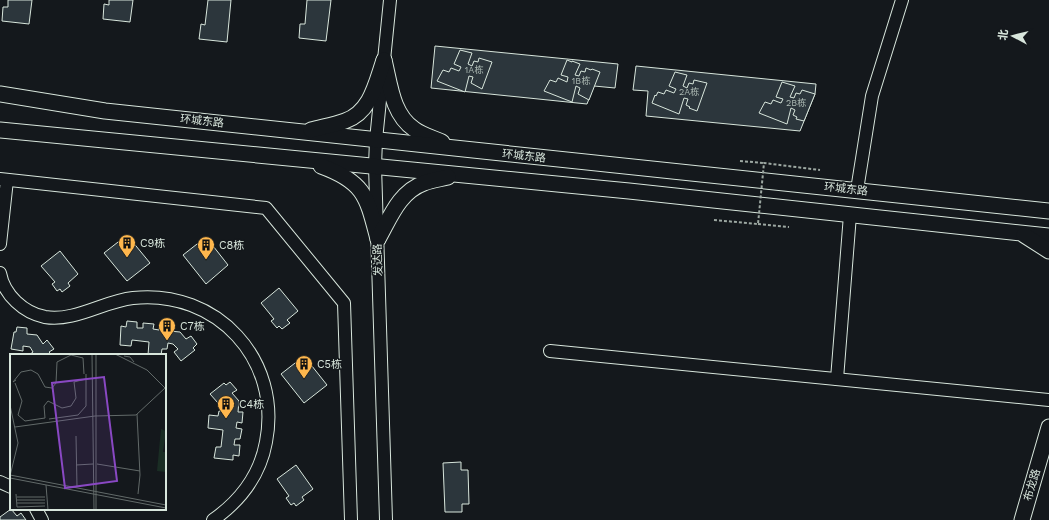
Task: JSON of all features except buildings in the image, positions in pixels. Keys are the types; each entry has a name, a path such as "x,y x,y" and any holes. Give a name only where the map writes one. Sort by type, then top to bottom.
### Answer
{"main road":[{"path":"301,132 345,121 364,109 372,96 384,60"},
{"path":"384,60 395,105 403,119 420,133 458,149"},
{"name":"环城东路","path":"0,94 105,111 1049,211"},
{"path":"0,130 628,191 1049,236"},
{"path":"300,159 339,173 358,187 370,208 378,239"},
{"path":"378,239 398,204 409,191 424,183 459,174"},
{"path":"1022,233 1049,251"},
{"name":"布龙路","path":"1022,520 1049,427"}],"street":[{"name":"发达路","path":"386,520 376,140 390,0"},
{"path":"857,190 872,96 902,0"},
{"path":"0,244 4,179 266,208 344,303 350,520"},
{"path":"837,379 850,215"},
{"path":"0,273 4,285 14,300 28,311 45,317 63,317 132,298 156,297 180,301 202,310 223,322 240,339 254,359 264,381 268,404 269,429 264,452 255,475 242,495 225,512 213,520"},
{"path":"550,351 1049,400"},
{"path":"0,482 10,487"},
{"path":"37,510 42,520"}],"path":[{"path":"740,161 820,170"},
{"path":"758,224 764,163"},
{"path":"714,220 789,228"}],"place":[{"name":"C9栋","path":"127,258"},
{"name":"C8栋","path":"206,260"},
{"name":"C7栋","path":"167,341"},
{"name":"C5栋","path":"304,379"},
{"name":"C4栋","path":"226,419"}]}
